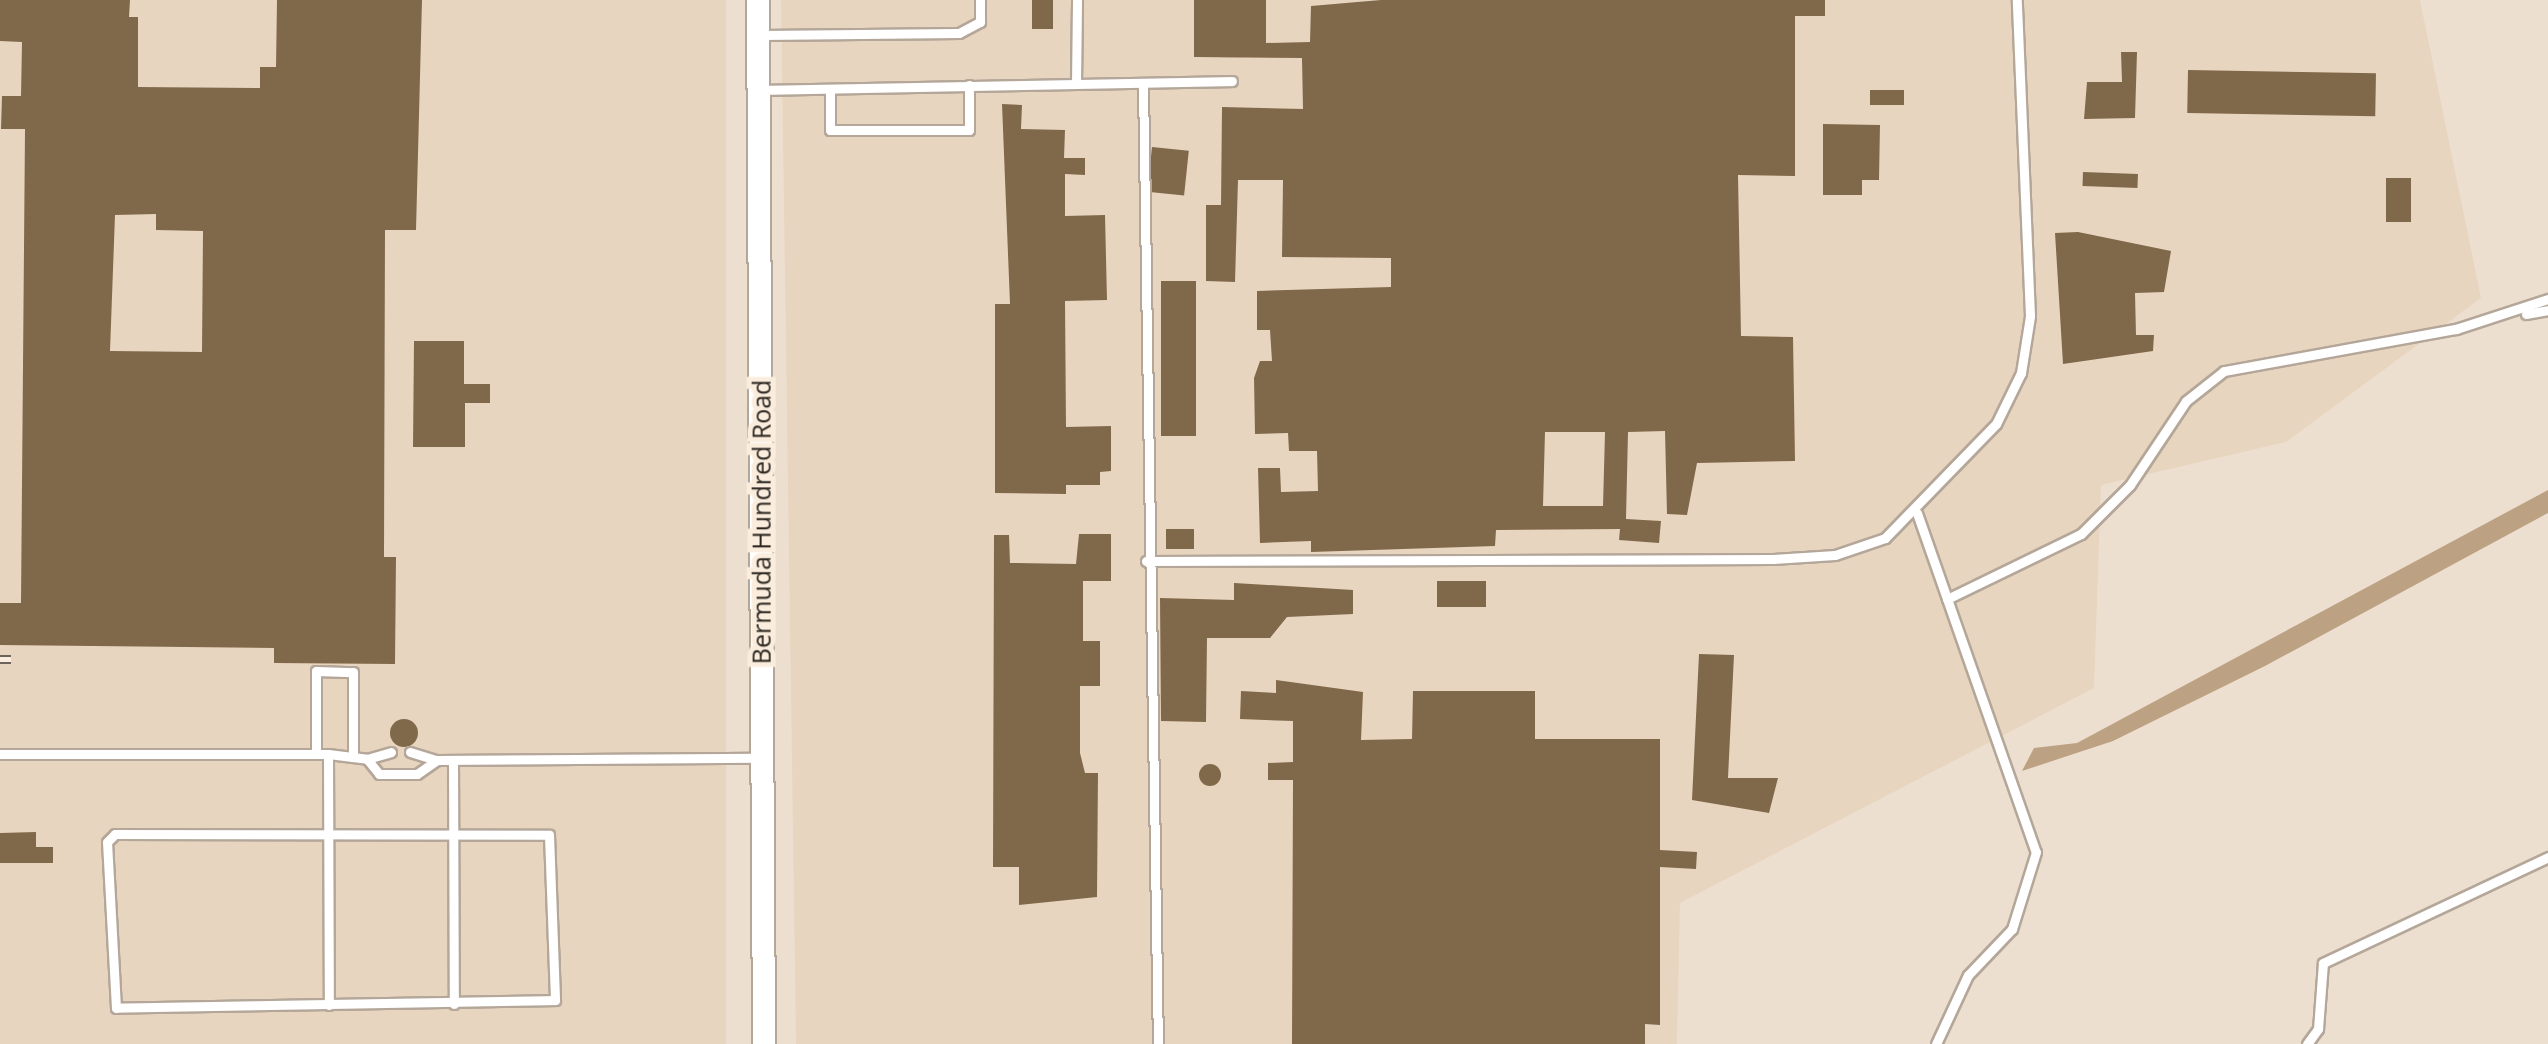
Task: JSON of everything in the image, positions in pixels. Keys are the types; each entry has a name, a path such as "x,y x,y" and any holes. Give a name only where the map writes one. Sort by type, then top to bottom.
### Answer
{"street":[{"name":"Bermuda Hundred Road","path":"758,0 764,1044"}],"lane":[{"path":"759,35 959,34 980,22 980,0"},
{"path":"1076,84 1077,0"},
{"path":"1146,561 1773,559 1861,549 1917,514 1996,424 2028,345 2017,0"},
{"path":"759,90 1232,81"},
{"path":"1143,83 1146,561 1158,1044"},
{"path":"830,89 830,130 969,130 970,85"},
{"path":"2504,317 2548,299"},
{"path":"1948,599 2081,534 2130,485 2186,401 2224,370 2548,310"},
{"path":"1917,514 2036,852 2012,929 1968,975 1936,1044"},
{"path":"316,754 316,671 354,672 353,757"},
{"path":"0,754 328,754 367,760 391,752"},
{"path":"410,752 438,760 762,758"},
{"path":"328,754 329,1005"},
{"path":"367,760 379,774 398,774 438,760"},
{"path":"453,760 454,1004"},
{"path":"115,834 328,835 550,835 555,843 554,1000 116,1008 108,842 115,834"},
{"path":"2307,1044 2318,1029 2324,963 2548,857"}],"shaded area":[{"path":"0,0 726,0 726,1044 0,1044"},
{"path":"781,0 2420,0 2481,298 2286,442 2101,485 2094,688 1680,903 1677,1044 796,1044"},
{"path":"2548,490 2548,513 2265,666 2113,741 2022,771 2034,748 2077,743"}],"building":[{"path":"0,0 130,0 129,17 138,17 138,87 260,88 260,67 276,67 277,0 422,0 416,230 385,230 384,557 396,557 395,664 274,663 274,648 0,645 0,603 21,603 25,129 1,129 2,96 21,96 22,42 0,41","holes":["156,214 156,230 203,231 202,352 110,351 115,215"]},
{"path":"1032,0 1053,0 1053,29 1032,29"},
{"path":"1194,0 1266,0 1266,43 1310,42 1311,6 1381,0 1825,0 1825,16 1795,16 1795,176 1738,175 1741,336 1793,337 1795,461 1697,463 1687,515 1667,514 1665,431 1628,432 1626,519 1661,521 1659,543 1619,540 1620,529 1496,530 1495,546 1311,552 1311,541 1260,543 1258,468 1280,468 1281,492 1318,491 1317,451 1289,451 1288,433 1255,434 1254,378 1260,361 1272,361 1270,330 1257,330 1257,291 1391,287 1391,258 1282,257 1283,180 1238,180 1235,282 1206,281 1206,205 1221,205 1222,107 1303,109 1302,58 1194,57","holes":["1545,432 1605,432 1603,506 1543,506"]},
{"path":"2121,52 2137,52 2135,118 2084,119 2087,82 2122,82"},
{"path":"2188,70 2376,73 2375,116 2187,113"},
{"path":"1870,90 1904,90 1904,105 1870,105"},
{"path":"1002,104 1022,105 1021,129 1065,130 1064,158 1085,158 1085,175 1065,174 1065,216 1105,215 1107,300 1065,301 1066,427 1111,426 1111,471 1100,472 1100,485 1066,485 1066,494 995,493 995,304 1010,304"},
{"path":"1823,124 1880,125 1879,180 1862,180 1862,195 1823,195"},
{"path":"1152,147 1189,151 1184,196 1147,192"},
{"path":"2083,172 2138,174 2137,188 2083,186"},
{"path":"2386,178 2411,178 2411,222 2386,222"},
{"path":"2078,232 2171,251 2164,292 2135,293 2136,335 2154,335 2153,351 2063,364 2055,233"},
{"path":"1161,281 1196,281 1196,436 1161,436"},
{"path":"414,341 464,341 464,384 490,384 490,403 465,403 465,447 413,447"},
{"path":"1166,529 1194,529 1194,549 1166,549"},
{"path":"1079,534 1111,534 1111,581 1083,581 1083,641 1100,641 1100,686 1080,686 1080,753 1085,773 1098,773 1097,897 1019,905 1019,867 993,867 994,535 1009,535 1010,563 1076,564"},
{"path":"1437,581 1486,581 1486,607 1437,607"},
{"path":"1234,583 1353,590 1353,614 1287,617 1270,638 1207,638 1206,722 1161,721 1160,598 1234,600"},
{"path":"1699,654 1734,655 1728,778 1778,778 1769,813 1692,800"},
{"path":"1276,680 1363,692 1361,740 1412,739 1413,691 1535,691 1535,739 1660,739 1660,850 1697,852 1696,869 1660,867 1660,1025 1645,1024 1645,1044 1292,1044 1293,780 1268,780 1268,763 1293,762 1293,721 1240,719 1241,691 1276,693"},
{"path":"404,719 414,723 418,733 414,743 404,747 394,743 390,733 394,723"},
{"path":"1210,764 1218,767 1218,783 1210,786 1202,783 1199,775 1202,767"},
{"path":"36,832 36,847 53,847 53,863 0,863 0,833"}],"railway":[{"path":"0,659 11,659"}]}
